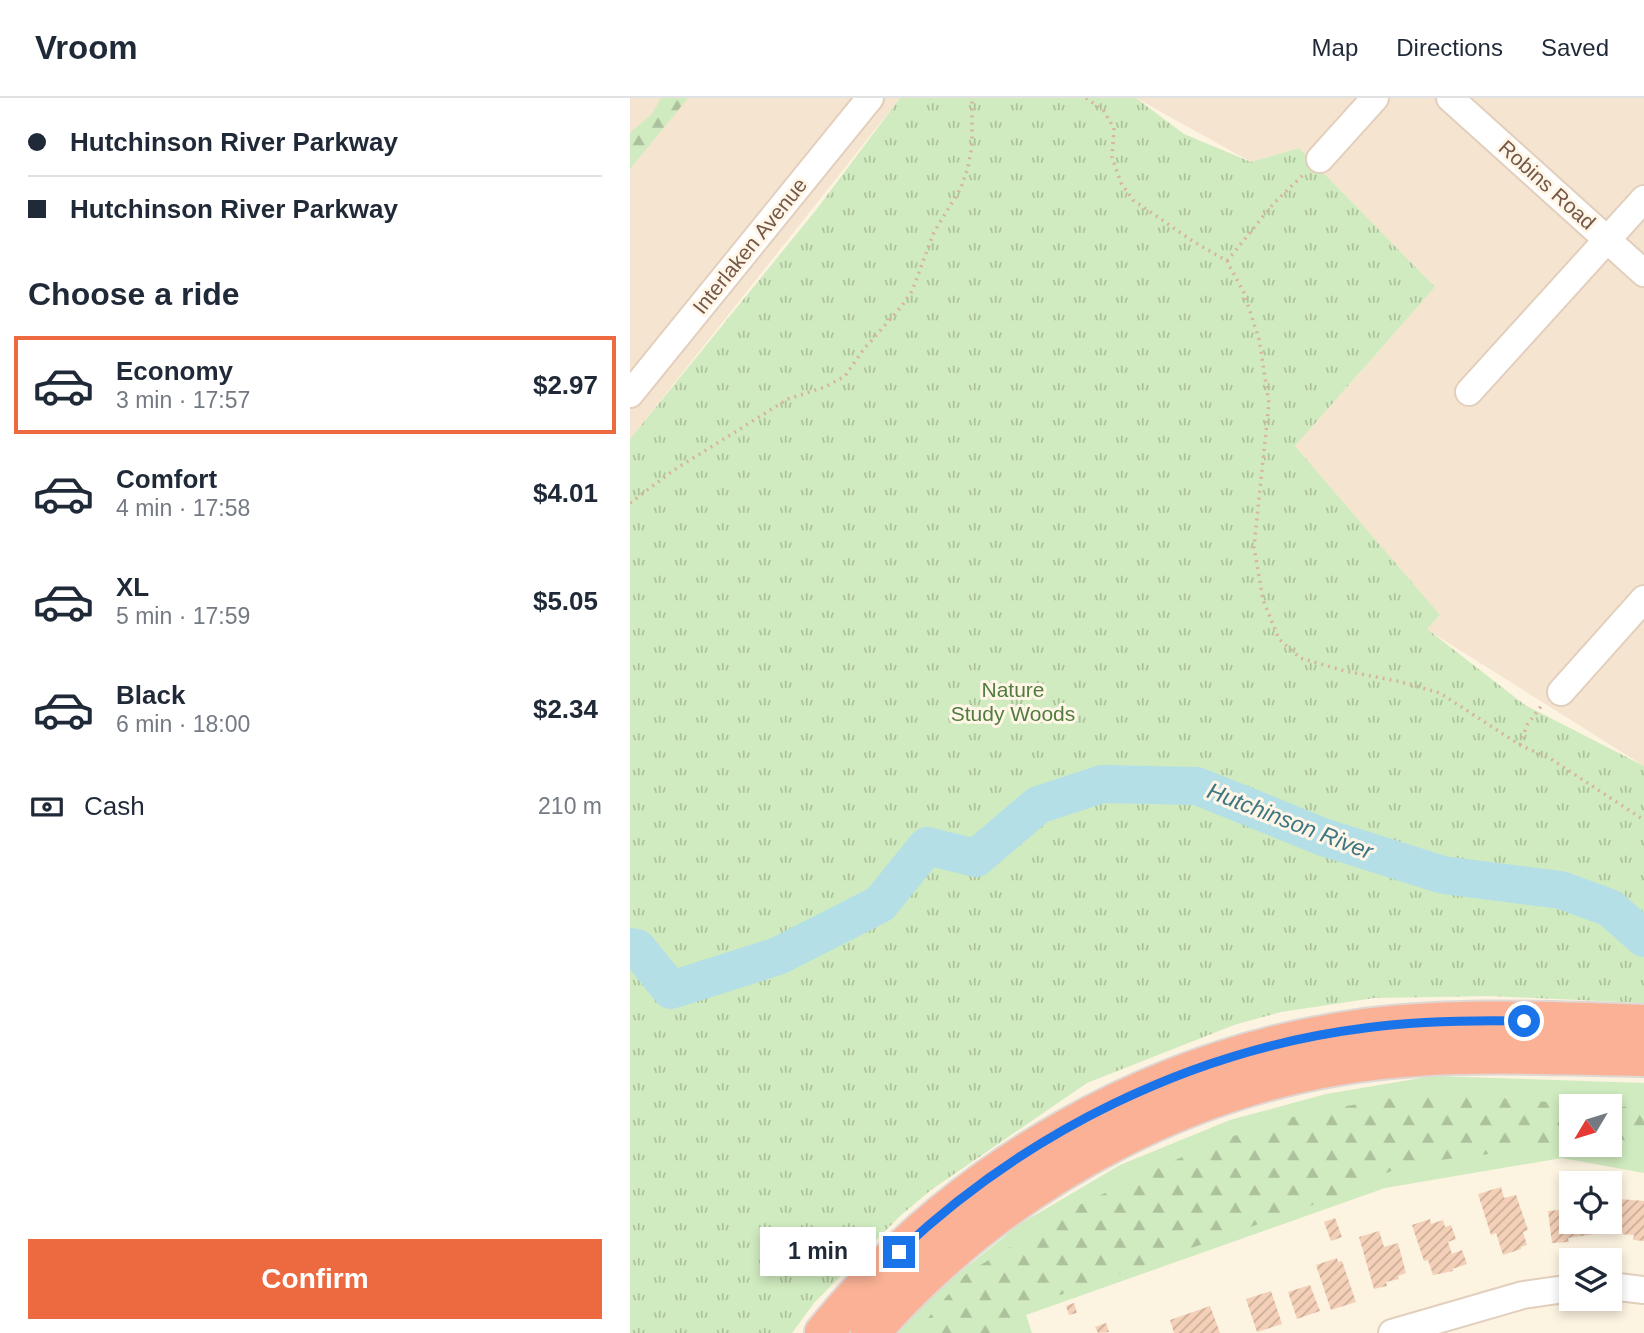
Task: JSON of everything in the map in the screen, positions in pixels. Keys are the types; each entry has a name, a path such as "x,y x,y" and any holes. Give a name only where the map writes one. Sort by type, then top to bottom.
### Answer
{"highway":[{"path":"824,1333 884,1266 973,1190 1072,1125 1171,1078 1275,1045 1365,1028 1452,1021 1644,1024"},
{"path":"870,1333 911,1289 953,1250 995,1215 1038,1185 1123,1137 1219,1097 1325,1069 1413,1057 1644,1057"}],"street":[{"name":"Interlaken Avenue","path":"630,394 870,98"},
{"path":"1320,159 1375,98"},
{"name":"Robins Road","path":"1450,98 1644,273"},
{"path":"1469,392 1644,199"},
{"path":"1561,692 1644,599"},
{"path":"1622,1287 1644,1290"},
{"path":"1392,1333 1523,1295 1559,1290"}],"path":[{"path":"630,503 674,470 788,399 825,387 845,376 912,290 934,232 961,188 972,145 972,98"},
{"path":"1086,98 1103,110 1114,128 1112,157 1121,183 1133,200 1227,261 1244,293 1259,339 1269,402 1254,547 1263,600 1279,639 1300,658 1440,693 1520,745 1551,759 1644,820"},
{"path":"1227,261 1273,203 1320,159"},
{"path":"1520,745 1527,725 1538,707 1561,692"}],"shaded area":[{"path":"630,98 900,98 630,439"},
{"path":"1136,98 1644,98 1644,766 1426,629 1440,616 1295,446 1435,287 1299,148 1251,162"}],"green space":[{"path":"661,98 688,98 630,169 630,133 652,114"},
{"name":"Nature Study Woods","path":"900,98 1136,98 1184,134 1251,162 1299,148 1435,287 1295,446 1440,615 1427,629 1525,705 1644,766 1644,1003 1490,996 1374,998 1281,1012 1234,1025 1087,1083 931,1190 901,1215 814,1303 792,1333 630,1333 630,439 816,210"},
{"path":"1433,1076 1644,1083 1644,1173 1562,1158 1385,1188 1026,1315 1032,1333 897,1333 943,1286 1020,1224 1120,1165 1230,1120 1326,1094"},
{"path":"1431,1091 1559,1103 1559,1145 1407,1164 1326,1200 1029,1306 1019,1320 1017,1333 915,1333 966,1274 1073,1208 1212,1143 1302,1114"},
{"path":"1644,1105 1644,1144 1622,1140 1622,1107"}],"building":[{"path":"1501,1187 1504,1198 1516,1195 1528,1230 1523,1232 1527,1245 1503,1255 1496,1233 1491,1235 1478,1194"},
{"path":"1622,1199 1644,1201 1644,1241 1633,1240 1634,1235 1617,1234 1622,1234"},
{"path":"1559,1210 1559,1234 1594,1234 1568,1238 1569,1242 1552,1243 1548,1211"},
{"path":"1335,1218 1342,1237 1331,1241 1324,1222"},
{"path":"1430,1219 1431,1224 1443,1220 1445,1227 1451,1225 1456,1239 1448,1242 1452,1254 1462,1250 1467,1264 1452,1269 1453,1271 1433,1275 1428,1260 1424,1261 1412,1225"},
{"path":"1379,1231 1384,1247 1398,1243 1406,1273 1398,1276 1399,1279 1386,1282 1387,1286 1374,1289 1359,1237"},
{"path":"1337,1258 1338,1262 1342,1261 1356,1302 1331,1310 1316,1265"},
{"path":"1310,1285 1320,1311 1297,1319 1288,1292"},
{"path":"1271,1291 1282,1324 1257,1332 1246,1299"},
{"path":"1074,1303 1077,1313 1069,1315 1066,1306"},
{"path":"1210,1306 1220,1333 1174,1333 1170,1320"},
{"path":"1106,1323 1109,1332 1098,1333 1095,1327"}],"waterway":[{"name":"Hutchinson River","path":"630,947 637,948 671,990 778,956 880,904 927,846 976,858 1038,805 1102,784 1197,786 1323,837 1443,875 1561,890 1610,908 1644,938"}],"route":[{"path":"899,1252 944,1213 1039,1144 1107,1107 1171,1078 1259,1049 1365,1028 1452,1021 1524,1021"}]}
